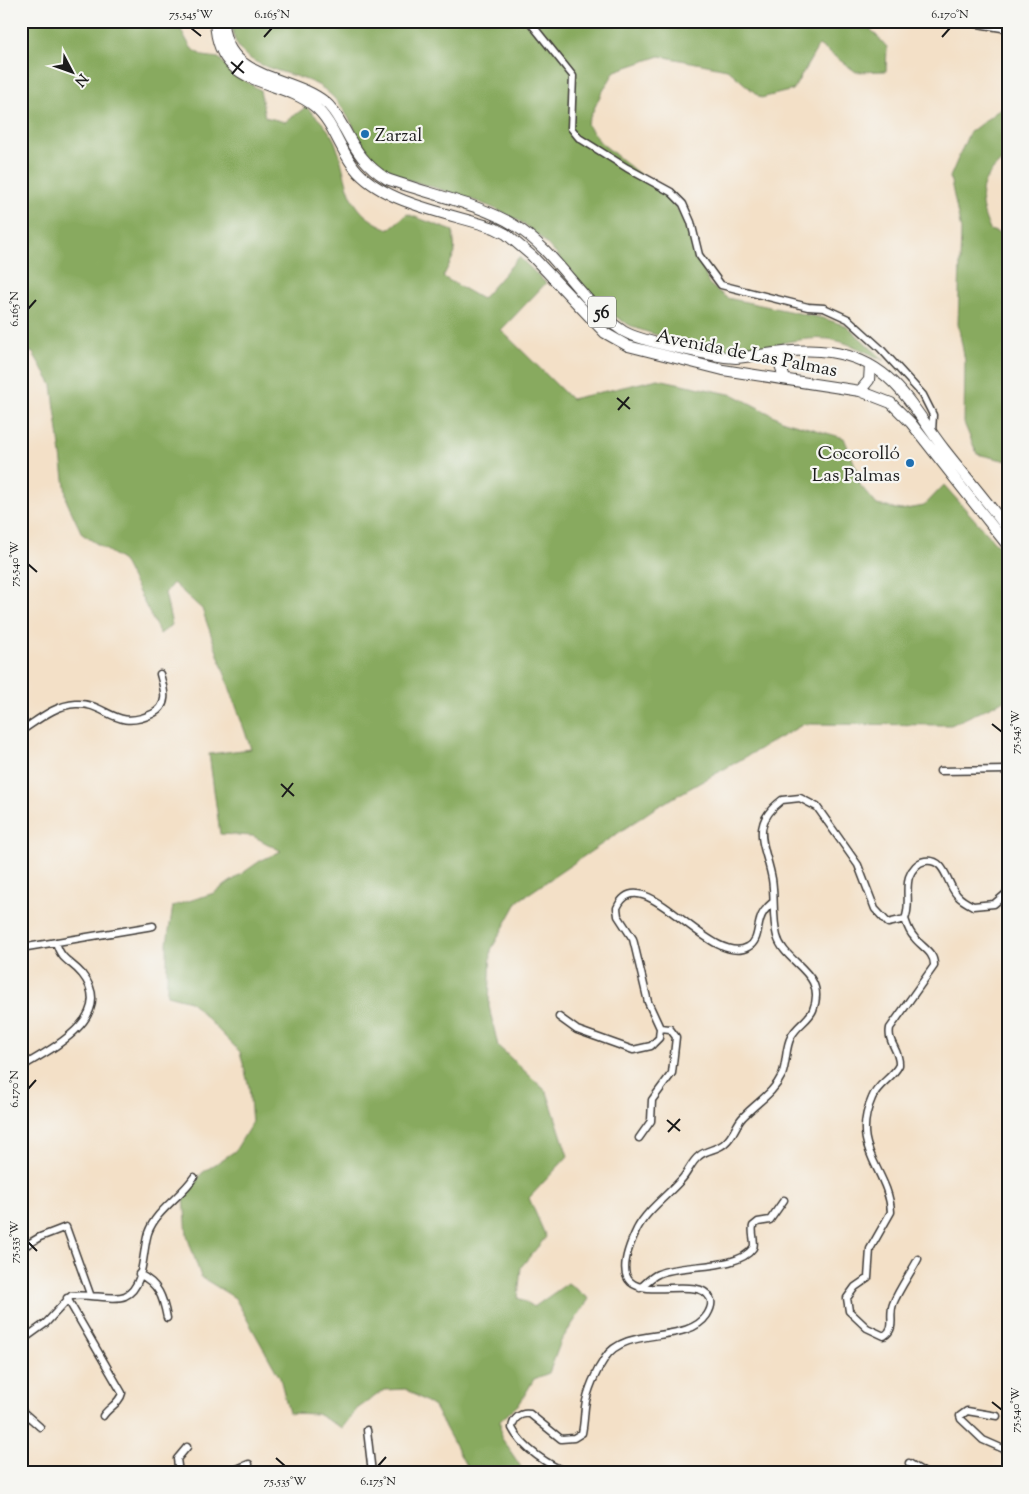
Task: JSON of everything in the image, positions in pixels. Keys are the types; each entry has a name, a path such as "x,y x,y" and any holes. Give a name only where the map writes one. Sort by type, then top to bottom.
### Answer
{"main road":[{"name":"Avenida de Las Palmas","path":"215,21 220,46 232,65 251,78 300,98 321,112 351,164 366,179 394,195 494,228 506,234 532,256 598,326 613,338 628,346 714,368 860,391 886,400 903,414 1008,546"},
{"name":"Avenida de Las Palmas","path":"223,21 226,38 235,55 258,73 309,92 326,102 335,112 358,154 372,169 394,182 492,215 514,225 541,247 614,324 628,334 725,357 736,358 811,350 832,352 870,365 888,377 903,391 932,433 1008,530"},
{"path":"785,379 780,364 789,352"},
{"path":"860,391 869,380 870,365"}],"street":[{"path":"529,21 572,76 571,128 579,138 627,168 671,192 684,204 692,222 699,255 720,285 808,307 824,308 848,319 880,348 923,395 933,415 932,433"},
{"path":"960,21 996,23 1008,29"},
{"path":"21,731 56,708 73,704 85,704 124,720 132,721 155,713 164,704 165,699 160,674"},
{"path":"940,771 1008,770"},
{"path":"570,1473 561,1470 530,1449 516,1436 512,1428 516,1418 522,1414 530,1414 561,1439 574,1438 582,1433 589,1394 606,1356 626,1342 684,1330 707,1315 712,1303 710,1296 705,1291 679,1287 640,1288 630,1281 626,1271 628,1254 638,1228 683,1178 700,1155 721,1147 728,1140 743,1116 775,1087 782,1074 791,1035 812,1013 816,990 813,980 777,937 772,879 761,839 765,819 782,800 800,798 817,807 858,865 878,915 884,921 892,924 905,919"},
{"path":"918,1259 893,1304 892,1327 887,1334 884,1336 877,1335 849,1311 847,1298 855,1287 868,1278 870,1249 891,1212 887,1191 871,1159 865,1136 866,1117 872,1096 899,1065 897,1051 888,1036 890,1028 934,966 934,960 930,953 914,938 905,919 908,907 910,876 921,861 932,860 939,863 956,894 973,906 994,904 1008,892"},
{"path":"559,1016 576,1030 633,1050 651,1046 659,1038 660,1028 648,1002 633,939 618,916 617,908 624,898 634,894 648,895 700,934 727,948 740,950 754,942 760,919 773,902"},
{"path":"21,948 153,926"},
{"path":"21,1067 77,1030 90,1010 92,1001 86,981 81,973 59,955 56,942"},
{"path":"639,1138 651,1122 652,1100 672,1073 676,1037 670,1029 660,1028"},
{"path":"21,1341 46,1323 68,1298 90,1294 118,1298 126,1296 137,1283 148,1232 159,1216 194,1177"},
{"path":"640,1288 659,1273 740,1258 754,1247 755,1243 751,1234 753,1226 758,1222 770,1220 784,1200"},
{"path":"23,1247 40,1237 66,1227 90,1294"},
{"path":"139,1274 155,1285 162,1295 167,1318"},
{"path":"68,1298 122,1393 120,1400 107,1409 103,1416"},
{"path":"21,1410 40,1427"},
{"path":"997,1416 967,1411 960,1416 983,1440 1008,1451"},
{"path":"367,1430 372,1473"},
{"path":"180,1473 177,1459 187,1446"},
{"path":"909,1463 925,1473"},
{"path":"228,1473 249,1464"}],"green space":[{"path":"21,21 187,21 181,30 191,48 203,56 219,58 231,72 260,90 265,117 285,122 306,107 322,123 335,142 350,194 363,213 374,222 389,229 407,214 453,231 455,253 443,277 482,299 519,257 546,283 501,330 571,399 658,379 734,395 784,421 844,438 859,475 860,485 877,505 901,510 924,506 944,485 1008,557 1008,697 1005,700 951,725 804,724 655,808 518,901 491,950 489,1006 498,1046 547,1092 568,1156 529,1198 546,1237 521,1267 518,1298 534,1307 568,1283 589,1299 561,1341 549,1373 534,1379 520,1403 500,1421 501,1437 525,1473 470,1473 434,1407 406,1389 384,1390 357,1409 342,1428 317,1414 289,1413 280,1378 235,1298 201,1277 187,1236 184,1197 202,1173 235,1151 252,1123 249,1087 240,1052 190,1001 167,995 167,943 173,906 214,893 260,861 281,851 253,836 220,834 209,754 251,749 202,609 173,583 165,593 172,625 160,634 123,561 82,534 67,502 52,385 33,353 21,347"},
{"path":"232,21 586,21 588,26 654,25 657,21 781,21 781,23 799,26 803,21 863,21 887,47 886,71 856,72 819,45 793,90 761,98 727,69 660,56 615,71 600,96 587,124 600,142 671,200 682,216 709,284 727,298 822,318 847,326 885,361 851,345 829,339 807,339 754,349 733,350 689,343 636,328 606,309 542,240 516,219 483,204 396,176 383,167 364,146 344,110 335,99 314,83 275,70 250,59 241,51 235,40"},
{"path":"1008,103 1008,155 991,172 982,189 981,197 985,218 990,230 1008,236 1007,461 977,454 964,423 965,361 958,324 961,230 950,177 969,133"}],"place":[{"name":"Zarzal","path":"365,134"},
{"name":"Cocorolló Las Palmas","path":"910,463"}]}
